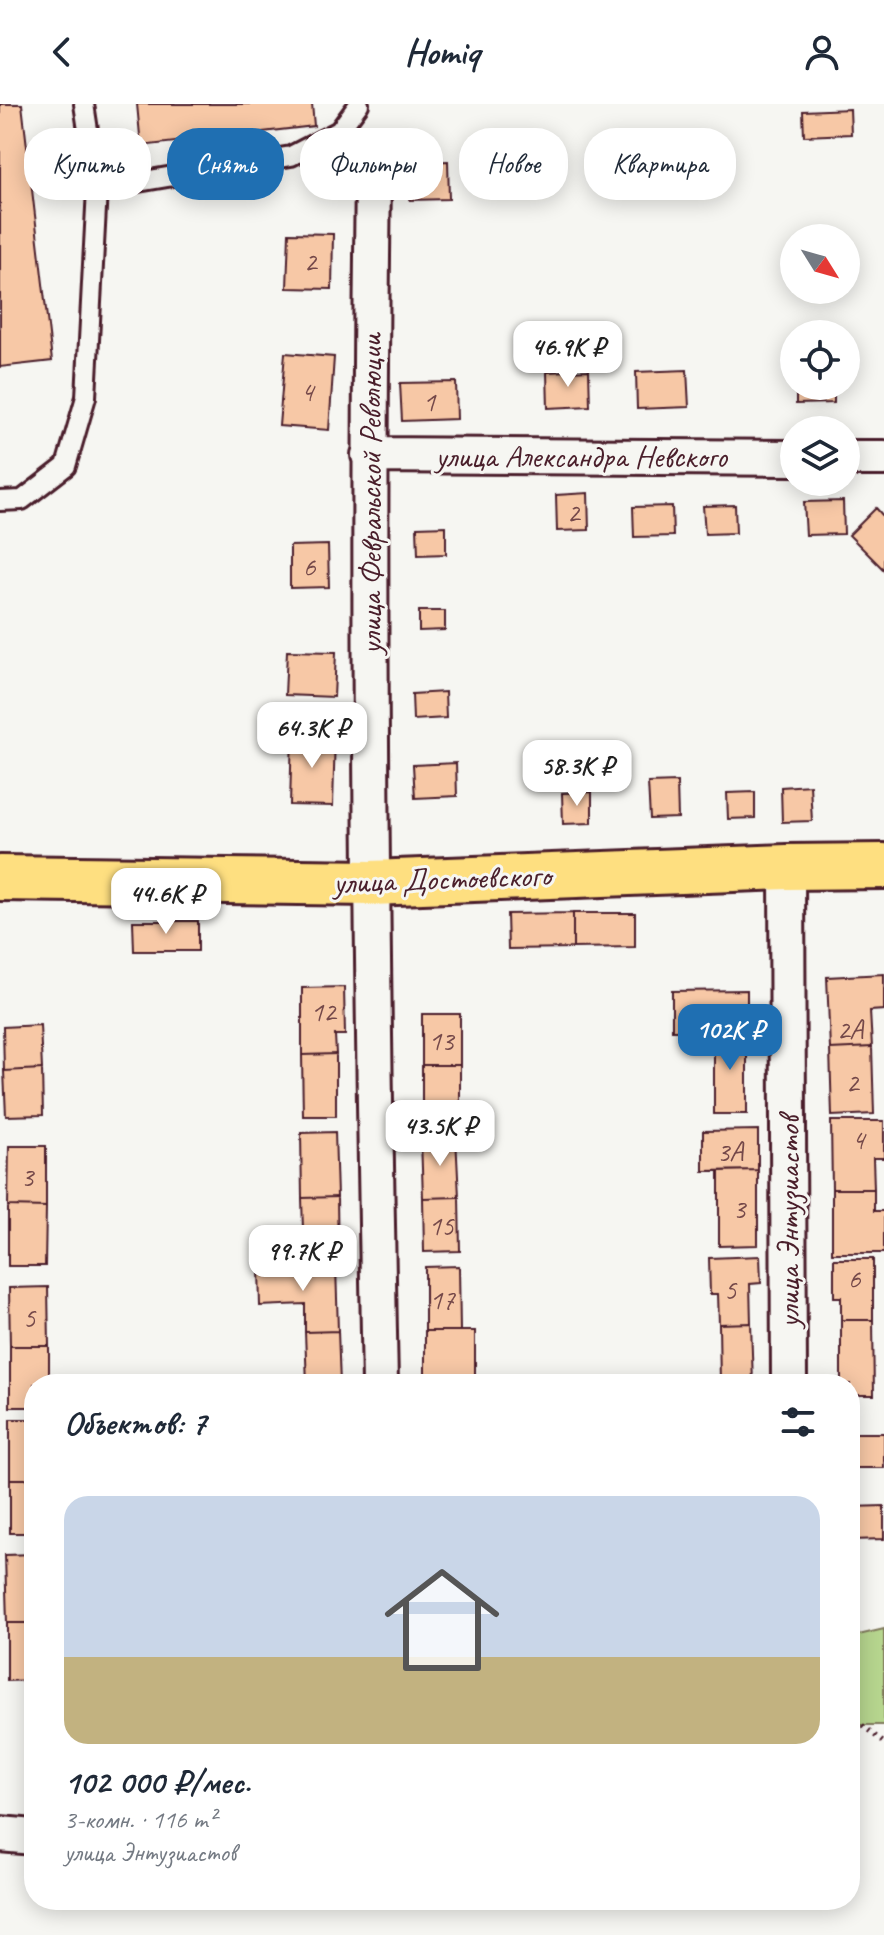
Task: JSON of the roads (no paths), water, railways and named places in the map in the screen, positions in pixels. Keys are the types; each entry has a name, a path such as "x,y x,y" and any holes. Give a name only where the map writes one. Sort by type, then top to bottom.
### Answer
{"main road":[{"name":"улица Достоевского","path":"0,878 371,883 884,866"}],"street":[{"name":"улица Февральской Революции","path":"373,200 369,455 371,883 380,1374"},
{"name":"улица Александра Невского","path":"369,455 780,458"},
{"path":"860,458 884,458"},
{"name":"улица Энтузиастов","path":"787,867 789,1374"},
{"path":"0,1834 24,1836"}],"lane":[{"path":"84,104 88,128"},
{"path":"151,180 291,156 339,131 359,104"},
{"path":"0,501 22,500 66,466 86,397 96,200"}]}
